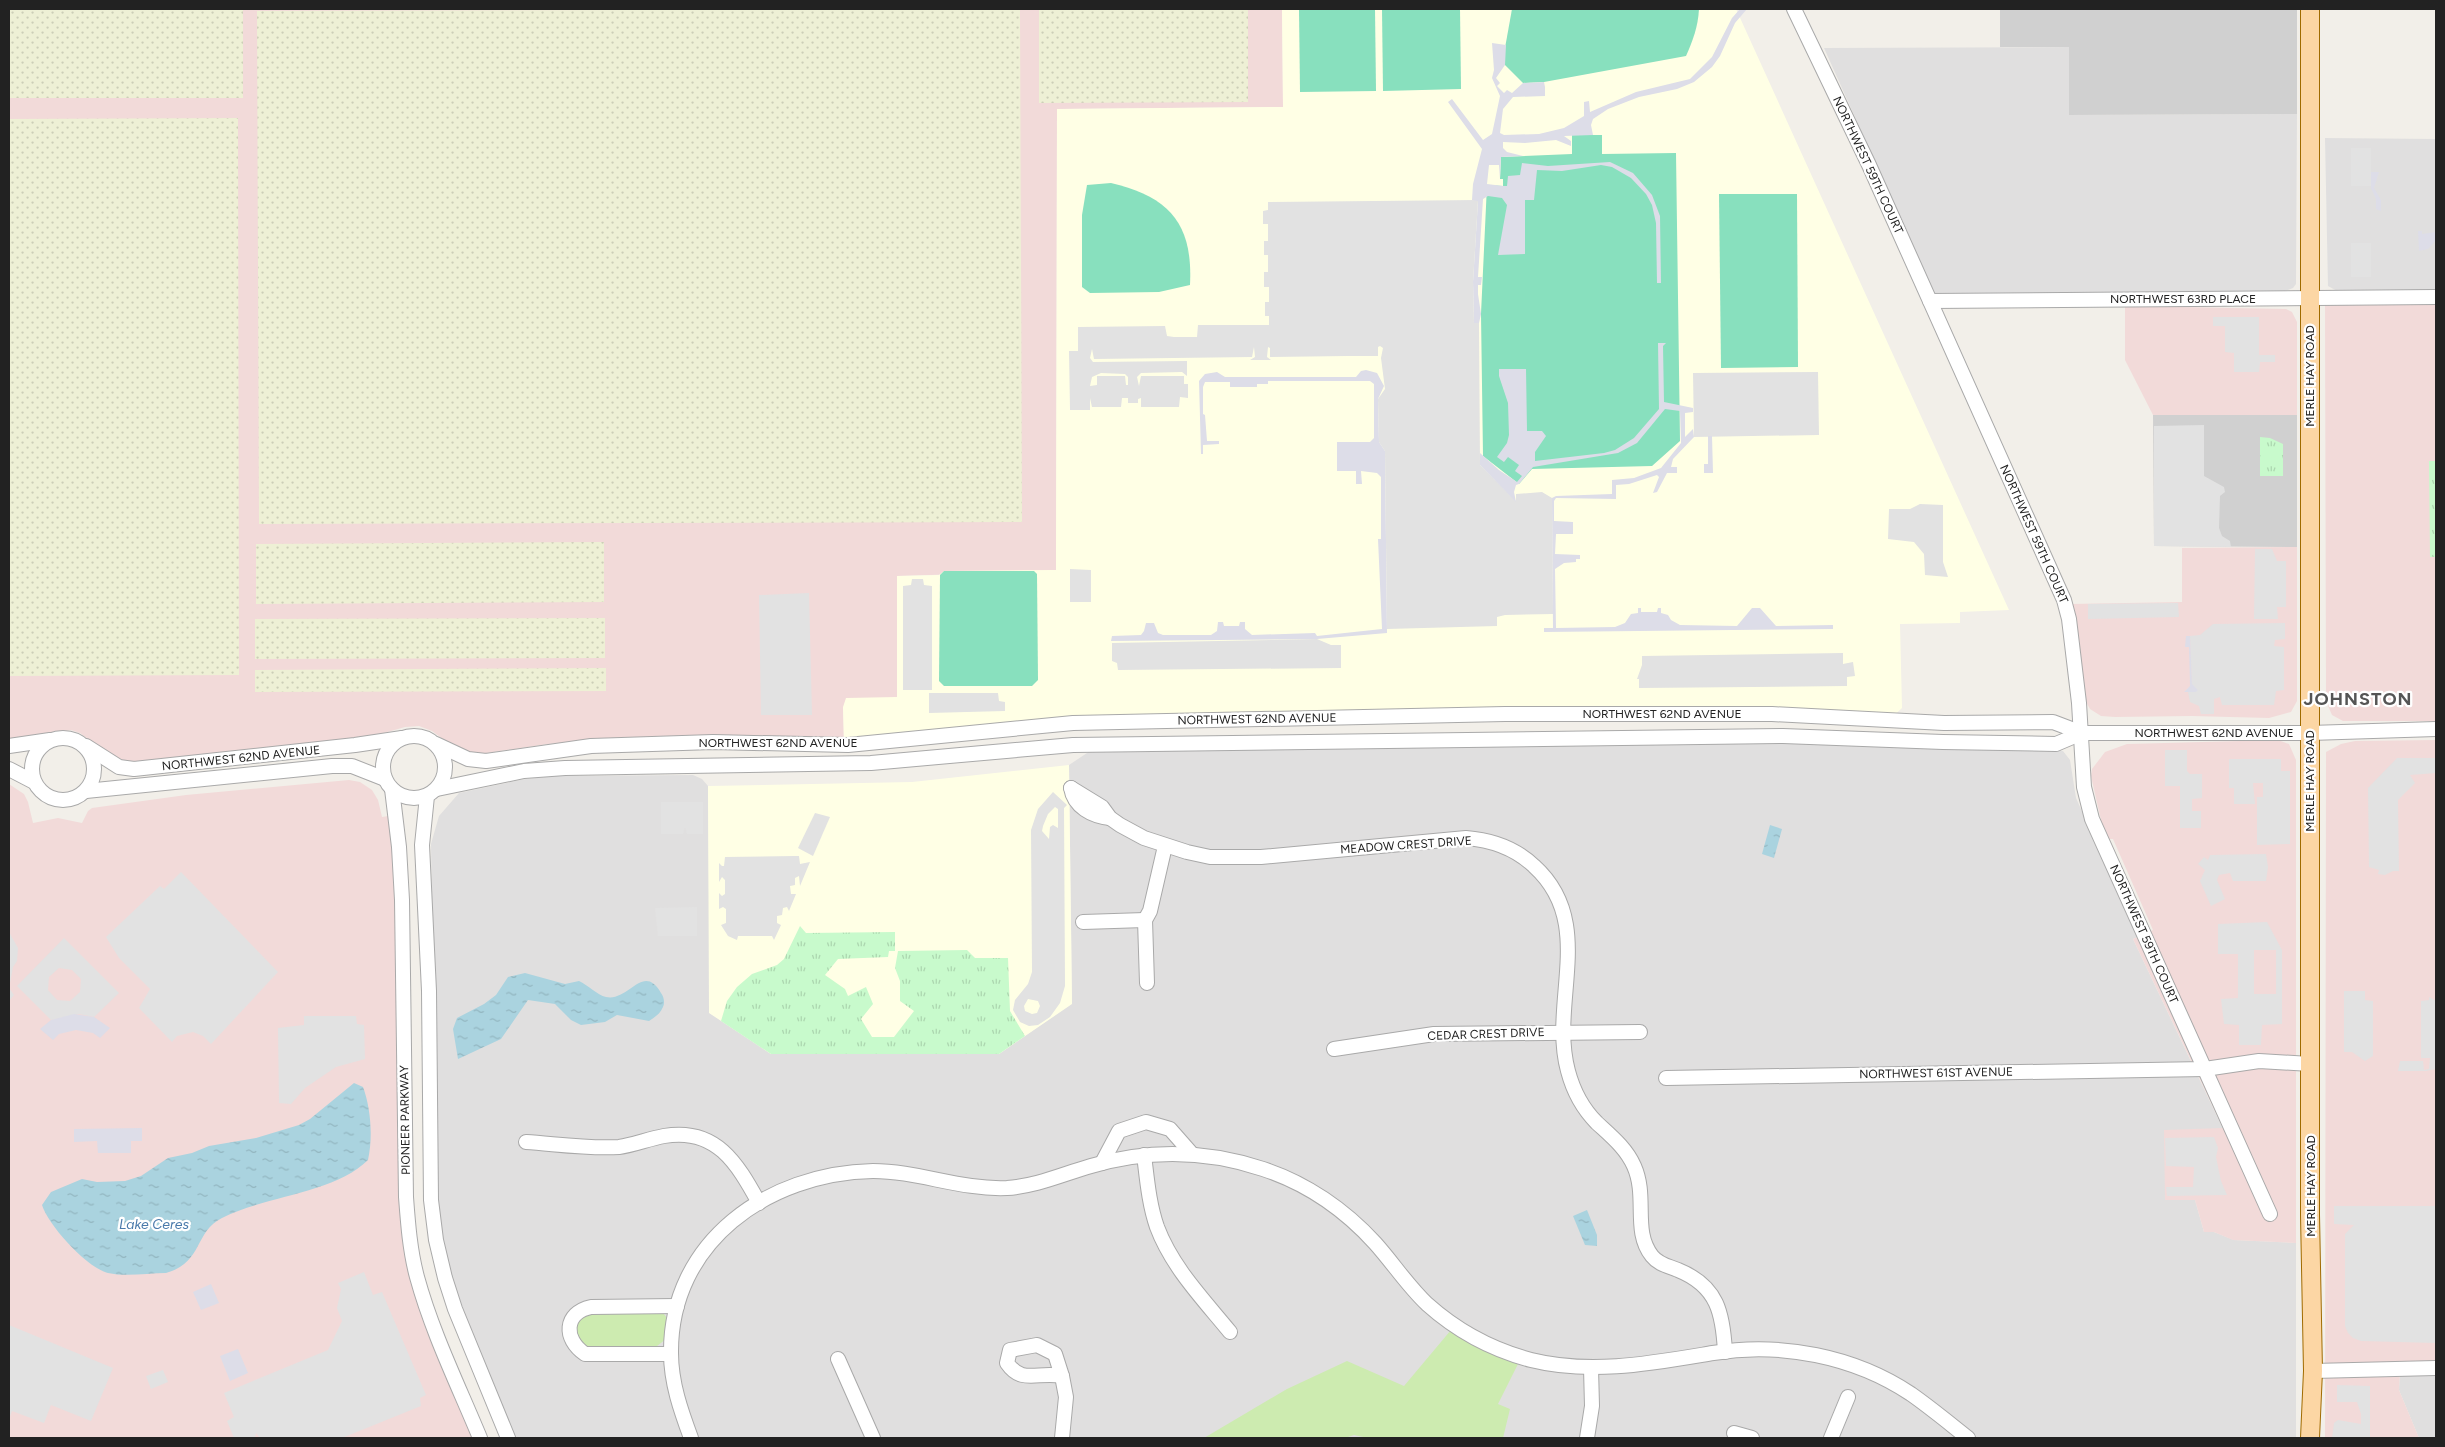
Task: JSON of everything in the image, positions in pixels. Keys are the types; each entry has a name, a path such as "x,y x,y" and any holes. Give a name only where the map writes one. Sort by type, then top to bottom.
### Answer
{"main road":[{"name":"MERLE HAY ROAD","path":"2310,9 2310,1064 2313,1370 2311,1436"}],"street":[{"name":"NORTHWEST 59TH COURT","path":"1794,9 1869,165 2064,600 2069,619 2082,733 2084,787 2092,819 2270,1214"},
{"name":"NORTHWEST 63RD PLACE","path":"1930,301 2436,297"},
{"name":"NORTHWEST 62ND AVENUE","path":"436,744 468,759 486,760 591,746 713,742 848,745 1073,723 1506,714 1772,714 1944,723 2053,722 2082,733 2310,733 2436,729"},
{"name":"NORTHWEST 62ND AVENUE","path":"432,792 524,771 565,768 871,763 1073,744 1773,736 2056,744 2082,733"},
{"path":"420,736 436,744 444,754 446,766 444,778 432,792 415,798 402,796 388,784 382,767 384,755 391,744 402,738 420,736"},
{"path":"9,746 63,737 75,740 86,746 93,756 95,769 93,781 86,791 76,798 64,801 52,799 41,792 34,782 32,770 34,757 40,747 51,740"},
{"name":"NORTHWEST 62ND AVENUE","path":"86,746 118,767 134,769 355,745 402,738"},
{"name":"NORTHWEST 62ND AVENUE","path":"86,791 332,766 352,766 388,784"},
{"path":"9,768 34,782"},
{"name":"PIONEER PARKWAY","path":"388,784 399,847 402,900 406,1197 409,1236 417,1275 428,1310 480,1438"},
{"name":"PIONEER PARKWAY","path":"432,792 422,846 429,991 431,1200 434,1230 444,1278 455,1310 508,1438"},
{"name":"MEADOW CREST DRIVE","path":"1110,818 1144,838 1199,855 1235,858 1466,838 1497,844 1513,851 1541,872 1551,885 1565,916 1568,949 1563,1032 1568,1070 1576,1092 1588,1113 1624,1149 1634,1165 1640,1183 1642,1199 1641,1228 1643,1241 1653,1257 1664,1265 1697,1280 1712,1294 1721,1312 1725,1352"},
{"path":"1147,983 1145,920 1150,912 1166,846"},
{"path":"1083,922 1145,920"},
{"name":"CEDAR CREST DRIVE","path":"1334,1049 1434,1034 1640,1032"},
{"name":"NORTHWEST 61ST AVENUE","path":"1666,1078 2205,1069 2259,1061 2310,1064"},
{"path":"1102,1163 1119,1131 1146,1122 1170,1129 1192,1154"},
{"path":"526,1142 619,1147 674,1135 700,1138 713,1143 734,1160 759,1203"},
{"path":"691,1438 676,1392 671,1354 676,1306 684,1283 702,1251 718,1233 759,1203 796,1185 845,1173 896,1172 966,1186 1008,1188 1051,1180 1102,1163 1144,1155 1192,1154 1219,1157 1271,1172 1319,1196 1359,1228 1428,1304 1468,1334 1503,1350 1533,1360 1591,1368 1678,1360 1725,1352 1752,1350 1804,1353 1859,1368 1911,1394 1968,1438"},
{"path":"1144,1155 1151,1204 1166,1247 1177,1266 1230,1332"},
{"path":"671,1354 585,1354 572,1342 569,1333 570,1323 575,1314 591,1307 676,1306"},
{"path":"838,1360 873,1438"},
{"path":"1586,1438 1592,1406 1591,1368"},
{"path":"2313,1370 2436,1368"},
{"path":"1062,1376 1066,1397 1062,1438"},
{"path":"1831,1438 1848,1397"},
{"path":"1734,1433 1752,1438"}],"shaded area":[{"path":"9,9 1282,9 1283,107 1057,109 1056,571 897,576 897,698 843,707 844,738 610,739 548,744 480,754 469,753 447,742 432,731 419,726 405,727 377,735 356,738 132,762 121,760 98,747 80,733 71,730 9,739"},
{"path":"9,9 243,9 243,98 9,98"},
{"path":"1020,9 1022,522 259,524 257,11"},
{"path":"1039,9 1248,9 1248,102 1039,103"},
{"path":"1282,9 1736,9 2009,610 1960,612 1960,623 1900,624 1902,708 1889,720 1772,714 1073,723 844,745 843,707 846,698 897,697 897,576 939,575 944,571 1056,570 1057,109 1283,107"},
{"path":"1740,9 1747,9 1735,23 1720,56 1712,67 1694,82 1677,89 1639,97 1608,109 1593,119 1591,125 1593,135 1564,136 1571,141 1571,146 1556,140 1525,143 1503,142 1503,148 1507,152 1523,156 1501,157 1500,179 1499,165 1489,165 1487,184 1503,186 1507,186 1508,176 1520,175 1522,163 1548,166 1610,162 1633,173 1652,195 1660,216 1661,283 1657,283 1656,223 1652,205 1646,194 1631,178 1612,167 1601,165 1562,171 1537,170 1534,200 1525,200 1525,254 1498,255 1507,205 1502,198 1488,196 1483,199 1478,277 1482,277 1481,285 1478,285 1481,314 1479,323 1474,323 1473,282 1478,201 1472,200 1473,184 1482,149 1448,102 1452,99 1483,140 1492,134 1500,96 1492,78 1494,70 1492,43 1506,45 1505,65 1496,78 1500,83 1497,86 1504,93 1507,90 1512,93 1523,83 1544,82 1545,87 1545,96 1513,97 1503,109 1500,133 1504,135 1539,134 1564,128 1584,116 1584,102 1589,101 1590,112 1636,92 1690,79 1712,57 1732,18"},
{"path":"2000,9 2297,9 2297,114 2069,115 2069,47 2000,47"},
{"path":"2069,47 2070,115 2297,114 2296,284 2293,288 2285,291 1937,295 1933,291 1824,48"},
{"path":"238,118 239,675 9,676 9,119"},
{"path":"2325,138 2436,139 2436,290 2337,291 2328,286"},
{"path":"2351,148 2371,148 2371,186 2351,186"},
{"path":"2371,172 2379,172 2374,188 2381,200 2381,211 2376,209 2376,199 2371,188"},
{"path":"1478,200 1473,282 1474,323 1479,323 1480,465 1516,501 1516,494 1542,492 1552,498 1553,614 1505,615 1497,617 1497,626 1387,629 1385,451 1379,442 1378,399 1385,389 1381,358 1383,348 1380,346 1378,347 1378,356 1270,357 1270,348 1268,347 1267,357 1271,360 1250,360 1255,357 1254,347 1252,357 1094,359 1092,349 1090,358 1093,362 1187,361 1187,376 1182,372 1141,373 1137,377 1139,386 1141,376 1184,376 1184,384 1188,384 1188,398 1180,397 1179,407 1141,407 1141,398 1138,399 1138,403 1128,403 1128,398 1122,398 1121,407 1092,407 1090,398 1090,410 1070,410 1069,351 1078,351 1078,327 1165,326 1167,336 1197,337 1198,325 1269,325 1269,316 1265,316 1265,302 1269,302 1269,287 1264,287 1264,272 1268,272 1268,255 1264,255 1264,241 1268,241 1268,224 1263,224 1263,211 1268,210 1268,202","holes":["1101,373 1125,374 1128,377 1128,385 1126,385 1125,376 1097,376 1097,385 1090,386 1092,377"]},
{"path":"2418,231 2422,231 2422,234 2436,232 2436,240 2428,249 2419,251"},
{"path":"2351,243 2371,243 2371,277 2351,277"},
{"path":"2436,297 2436,721 2343,721 2332,715 2326,701 2325,298"},
{"path":"2125,306 2286,309 2292,312 2297,322 2297,415 2153,415 2125,360"},
{"path":"2213,317 2259,317 2259,355 2275,355 2275,362 2260,362 2259,372 2234,372 2234,353 2225,352 2225,326 2213,326"},
{"path":"1658,343 1666,343 1663,346 1664,402 1693,408 1693,412 1685,413 1685,437 1693,429 1694,437 1673,459 1671,467 1677,467 1677,473 1667,473 1657,492 1653,493 1659,477 1657,475 1629,484 1616,485 1616,499 1556,498 1554,501 1554,521 1573,522 1573,534 1556,534 1555,554 1580,555 1580,559 1576,559 1576,562 1564,563 1555,569 1556,628 1615,627 1625,623 1631,614 1638,613 1638,608 1641,608 1641,612 1657,612 1658,608 1661,608 1661,613 1668,615 1671,620 1680,625 1737,626 1752,608 1760,608 1776,626 1833,625 1833,629 1544,632 1544,628 1553,628 1552,498 1556,496 1612,494 1612,480 1634,478 1661,468 1681,443 1680,411 1665,409 1637,443 1618,453 1533,467 1516,485 1514,492 1516,502 1480,465 1480,453 1499,470 1517,482 1522,476 1515,471 1519,465 1508,457 1504,462 1497,457 1507,443 1509,435 1508,403 1499,376 1499,369 1526,369 1527,431 1542,431 1546,436 1535,452 1535,461 1604,453 1615,450 1634,438 1659,409"},
{"path":"1366,370 1377,373 1384,386 1378,399 1379,442 1385,451 1387,633 1317,639 1111,641 1112,636 1141,635 1146,623 1154,623 1158,633 1163,635 1211,635 1217,631 1218,622 1223,622 1224,626 1239,626 1240,622 1245,622 1245,629 1252,635 1315,633 1317,636 1382,629 1378,539 1381,539 1381,477 1377,473 1361,471 1362,484 1356,484 1356,471 1337,471 1337,442 1370,442 1374,438 1374,384 1370,381 1268,381 1268,384 1257,384 1257,387 1230,387 1230,382 1205,382 1203,387 1203,414 1205,415 1207,441 1219,441 1219,444 1203,445 1203,454 1201,454 1199,381 1205,374 1217,372 1225,377 1356,377 1361,371"},
{"path":"1818,372 1819,435 1694,437 1693,373"},
{"path":"2153,415 2297,415 2297,547 2154,546"},
{"path":"2204,425 2204,476 2224,487 2225,492 2220,496 2219,528 2222,536 2230,541 2231,547 2154,546 2154,426"},
{"path":"1708,436 1712,436 1713,473 1704,473 1704,464 1708,464"},
{"path":"1920,504 1943,505 1943,562 1948,577 1925,575 1924,554 1914,542 1888,539 1889,509 1910,509"},
{"path":"604,542 604,602 256,604 256,544"},
{"path":"2297,547 2297,701 2291,712 2269,718 2115,717 2101,716 2090,709 2085,700 2070,604 2182,602 2182,548"},
{"path":"2255,549 2272,549 2277,561 2286,561 2286,607 2277,607 2278,619 2254,619"},
{"path":"1070,569 1091,570 1091,602 1070,602"},
{"path":"912,579 923,579 924,585 932,586 932,690 903,690 903,586 911,585"},
{"path":"809,593 812,715 761,715 759,595"},
{"path":"2178,603 2179,617 2088,619 2088,604"},
{"path":"605,618 605,658 255,659 255,619"},
{"path":"2285,623 2285,639 2275,640 2274,646 2284,647 2284,690 2276,691 2274,705 2222,705 2220,697 2214,699 2214,714 2201,714 2199,706 2190,702 2188,692 2196,692 2192,684 2190,636 2200,635 2213,624"},
{"path":"2186,636 2190,636 2192,684 2198,690 2196,692 2184,692 2190,686 2189,647 2185,647"},
{"path":"1317,639 1331,645 1341,645 1341,668 1118,670 1117,663 1112,661 1112,643"},
{"path":"1843,653 1843,664 1853,662 1855,676 1847,677 1847,686 1639,688 1639,679 1637,679 1642,665 1642,656"},
{"path":"606,668 606,691 255,692 255,670"},
{"path":"929,693 998,693 999,701 1005,702 1005,711 929,713"},
{"path":"2278,740 2289,744 2296,760 2296,1243 2233,1240 2214,1232 2204,1232 2195,1200 2165,1200 2164,1130 2223,1128 2133,939 2153,930 2113,839 2109,839 2103,829 2091,776 2092,769 2105,752 2127,744"},
{"path":"2436,740 2436,1368 2400,1369 2399,1390 2419,1438 2325,1438 2326,752 2341,744 2355,741"},
{"path":"1737,742 1945,748 2046,748 2063,751 2070,760 2076,798 2138,937 2133,939 2223,1129 2195,1200 2204,1232 2214,1232 2234,1240 2296,1243 2296,1438 513,1438 455,1289 443,1244 436,1197 431,844 439,816 459,793 525,779 555,776 693,775 702,779 708,786 710,1013 771,1054 999,1054 1072,1003 1069,765 1090,751"},
{"path":"2165,750 2187,750 2187,771 2190,774 2202,774 2202,798 2192,799 2192,811 2201,811 2201,828 2180,828 2180,786 2165,786"},
{"path":"2397,758 2436,758 2436,773 2410,775 2415,783 2398,800 2399,871 2393,871 2385,875 2378,874 2379,870 2369,867 2368,788"},
{"path":"2229,759 2281,759 2281,771 2290,771 2290,844 2257,845 2257,797 2263,797 2263,783 2253,783 2255,804 2234,804 2234,788 2229,788"},
{"path":"1069,765 1072,1004 999,1054 771,1054 709,1013 708,786 912,782"},
{"path":"349,780 360,782 372,790 378,800 382,817 395,815 409,1236 473,1438 9,1438 9,784 24,794 33,823 58,818 82,823 88,811 92,808 186,795"},
{"path":"1053,792 1067,805 1064,808 1065,986 1060,1003 1050,1017 1038,1025 1029,1026 1020,1022 1013,1010 1015,1000 1028,984 1032,972 1031,830 1038,809","holes":["1055,807 1058,809 1058,828 1053,825 1050,827 1049,839 1042,831 1048,814","1028,999 1038,1001 1040,1006 1037,1013 1032,1014 1025,1011 1024,1006"]},
{"path":"661,802 703,802 703,834 687,834 685,827 683,834 661,834"},
{"path":"815,813 830,817 813,856 798,848"},
{"path":"2266,854 2268,867 2266,881 2233,881 2230,873 2219,875 2217,880 2225,899 2211,906 2200,881 2205,870 2198,864 2204,857 2208,860 2210,855"},
{"path":"799,856 800,864 810,862 800,886 799,876 795,878 795,885 790,886 791,894 796,894 789,911 787,907 783,908 782,915 777,916 777,923 781,925 774,940 772,936 738,936 737,940 728,936 721,925 726,923 726,909 723,907 719,909 719,893 722,896 725,894 725,880 722,877 719,882 719,863 724,866 725,857"},
{"path":"181,872 278,972 211,1044 203,1036 193,1032 177,1036 172,1042 139,1008 150,989 119,958 106,937 160,886 164,889"},
{"path":"697,907 697,936 658,936 655,908"},
{"path":"2267,922 2282,950 2282,1024 2262,1025 2261,1045 2239,1045 2239,1025 2224,1024 2221,999 2238,998 2238,954 2218,954 2218,924","holes":["2254,950 2276,950 2276,994 2254,994"]},
{"path":"9,932 18,948 17,961 13,967 9,988"},
{"path":"64,938 119,993 94,1017 79,1014 51,1020 17,986","holes":["59,968 72,970 81,979 80,992 70,1001 57,1000 48,990 49,977"]},
{"path":"9,988 14,995 9,1001"},
{"path":"2344,991 2365,991 2365,1000 2373,1001 2373,1056 2365,1061 2352,1052 2344,1052"},
{"path":"2429,997 2436,1001 2436,1069 2426,1071 2398,1071 2400,1061 2423,1061 2424,1070 2429,1069 2430,1058 2421,1058 2421,1001 2429,1000"},
{"path":"74,1014 94,1017 110,1028 100,1038 93,1033 76,1030 59,1034 53,1040 40,1029 51,1020"},
{"path":"304,1016 356,1016 357,1024 364,1025 365,1059 336,1067 305,1088 291,1104 279,1103 278,1028 304,1025"},
{"path":"142,1128 142,1141 131,1141 131,1153 98,1153 97,1141 74,1142 74,1129"},
{"path":"2214,1137 2218,1148 2216,1157 2221,1181 2227,1195 2167,1196 2166,1187 2193,1187 2194,1167 2166,1166 2165,1138"},
{"path":"2334,1206 2436,1206 2436,1343 2361,1341 2353,1338 2348,1333 2345,1326 2345,1234 2354,1225 2334,1224"},
{"path":"364,1272 373,1295 382,1292 426,1395 420,1398 421,1406 342,1438 260,1438 256,1433 255,1438 234,1438 227,1421 234,1417 224,1393 328,1350 342,1321 337,1308 341,1289 338,1283"},
{"path":"211,1284 219,1303 201,1310 193,1292"},
{"path":"9,1325 113,1368 91,1421 51,1405 44,1423 12,1411 9,1419"},
{"path":"238,1349 248,1373 230,1381 220,1356"},
{"path":"2436,1368 2436,1438 2419,1438 2399,1390 2400,1369"},
{"path":"163,1370 168,1382 151,1389 146,1376"},
{"path":"2337,1385 2370,1386 2370,1438 2332,1438 2334,1423 2338,1420 2361,1424 2361,1414 2357,1402 2337,1402"}],"green space":[{"path":"1299,9 1375,9 1376,91 1300,92"},
{"path":"1382,9 1460,9 1461,89 1383,91"},
{"path":"1512,9 1699,9 1695,33 1686,56 1544,82 1523,83 1505,65 1505,48"},
{"path":"1572,135 1602,135 1602,154 1676,153 1680,441 1652,466 1532,469 1519,484 1483,456 1481,314 1487,185 1503,186 1503,179 1500,179 1501,157 1572,154"},
{"path":"1111,183 1149,196 1163,205 1174,216 1182,230 1187,245 1190,264 1190,285 1159,292 1090,293 1082,287 1082,215 1087,185"},
{"path":"1719,194 1797,194 1798,367 1721,368"},
{"path":"2260,437 2270,438 2283,444 2283,476 2260,476"},
{"path":"2429,461 2436,461 2436,557 2430,557"},
{"path":"944,571 1034,571 1037,574 1038,680 1032,686 944,686 939,681 940,575"},
{"path":"800,926 806,933 895,932 895,951 889,951 888,957 838,959 825,975 845,989 848,996 866,987 873,1004 861,1019 872,1037 894,1037 914,1011 900,1001 900,981 895,968 898,951 967,950 975,958 1008,958 1010,1011 1025,1036 999,1054 771,1054 721,1021 727,1001 737,987 752,974 777,965 784,959"},
{"path":"584,1313 663,1313 667,1318 666,1339 657,1346 587,1346 579,1342 574,1327"},
{"path":"1451,1330 1485,1349 1519,1362 1498,1404 1510,1409 1503,1438 1368,1438 1354,1435 1345,1438 1204,1438 1287,1389 1347,1361 1404,1386"}],"water":[{"path":"1770,825 1782,829 1774,858 1762,854"},
{"path":"525,973 565,984 579,981 606,997 622,994 635,985 648,981 654,984 662,995 664,1005 659,1013 649,1021 617,1015 605,1022 581,1025 571,1020 555,1004 528,1000 501,1039 458,1059 453,1029 457,1018 484,1004 496,995 508,977"},
{"name":"Lake Ceres","path":"354,1083 363,1087 368,1104 371,1133 368,1160 354,1171 337,1180 258,1204 222,1218 207,1231 193,1255 186,1262 166,1273 122,1275 108,1273 99,1269 79,1255 69,1245 52,1223 42,1205 51,1192 82,1179 97,1182 125,1181 141,1176 168,1158 192,1153 209,1146 256,1138 299,1125 310,1119"},
{"path":"1587,1210 1597,1235 1597,1246 1585,1245 1573,1216"}],"district":[{"name":"JOHNSTON","path":"2358,699"}]}
